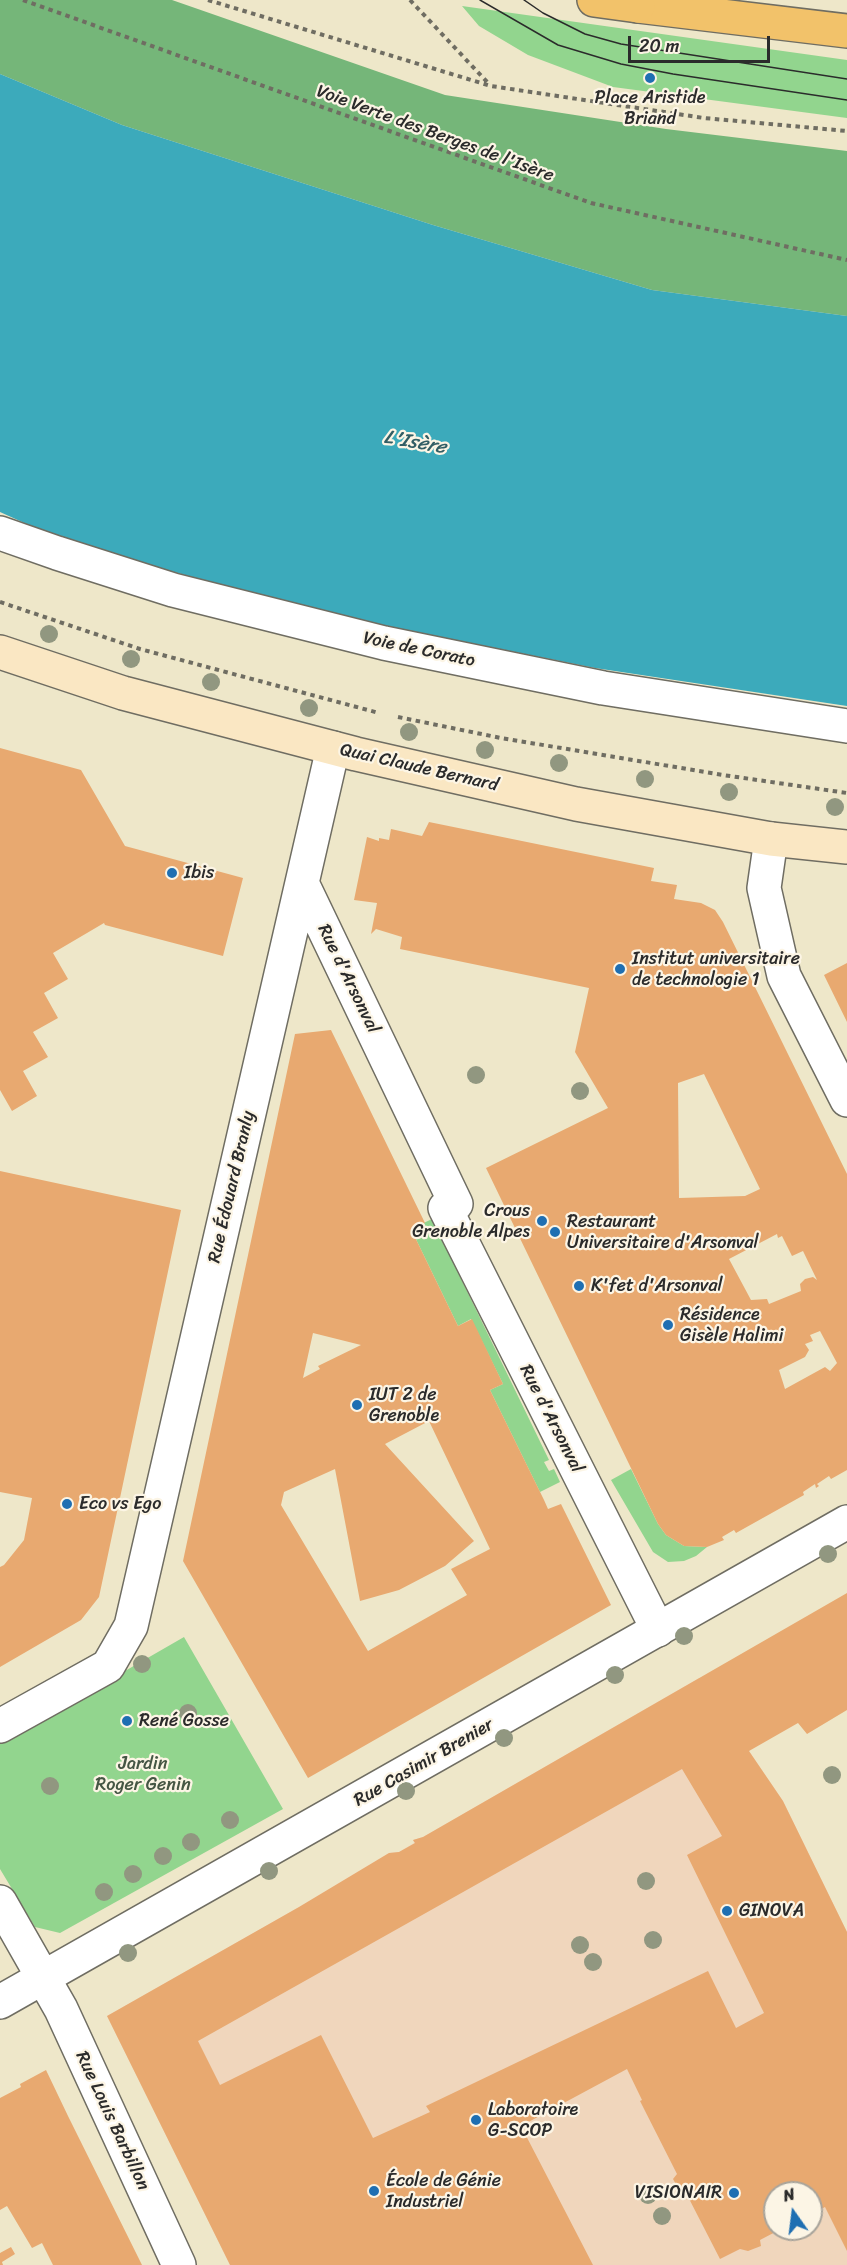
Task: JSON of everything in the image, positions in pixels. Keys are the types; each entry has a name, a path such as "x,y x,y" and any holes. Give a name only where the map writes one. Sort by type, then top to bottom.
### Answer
{"main road":[{"path":"594,0 637,3 847,31"},
{"name":"Quai Claude Bernard","path":"0,652 123,693 333,748 576,804 771,839 847,846"}],"street":[{"name":"Voie de Corato","path":"0,533 173,590 384,643 603,688 847,726"},
{"name":"Rue Édouard Branly","path":"0,1726 108,1666 131,1626 333,748"},
{"path":"771,839 764,888 784,976 847,1100"},
{"name":"Rue d'Arsonval","path":"302,883 450,1206 658,1630"},
{"name":"Rue Casimir Brenier","path":"0,2002 847,1522"},
{"name":"Rue Louis Barbillon","path":"0,1902 61,2009 179,2265"}],"path":[{"name":"Voie Verte des Berges de l'Isère","path":"24,0 591,203 847,260"},
{"path":"208,0 491,86 704,118 847,131"},
{"path":"410,0 491,86"},
{"path":"0,602 140,649 385,715"},
{"path":"396,717 571,750 847,793"}],"shaded area":[{"path":"699,1678 783,1801 847,1932 847,2265 230,2265 107,2016 389,1853 399,1852 414,1843 413,1840 423,1837"}],"green space":[{"path":"0,0 172,0 445,95 666,129 847,151 847,316 652,290 433,225 122,125 0,74"},
{"path":"462,6 847,60 847,118 613,87 528,55 479,26"},
{"path":"432,1219 549,1460 544,1462 549,1471 554,1469 560,1482 540,1492 490,1390 503,1384 471,1319 458,1326 411,1229"},
{"path":"631,1469 658,1524 666,1535 684,1546 707,1547 696,1556 684,1561 668,1562 653,1552 611,1480"},
{"name":"Jardin Roger Genin","path":"184,1637 283,1809 60,1933 35,1927 0,1869 0,1743"}],"water":[{"name":"L'Isère","path":"0,74 122,125 433,225 652,290 847,316 847,706 595,668 340,617 71,544 0,512"}],"building":[{"path":"0,748 81,770 125,846 243,878 223,956 104,923 53,953 68,979 44,993 58,1018 33,1032 48,1057 23,1071 37,1096 12,1111 0,1090"},
{"path":"429,822 654,868 651,881 677,885 674,899 701,903 715,910 847,1174 847,1470 831,1479 829,1476 817,1484 819,1486 816,1488 815,1484 803,1492 804,1495 736,1533 734,1530 722,1537 724,1540 707,1547 684,1546 666,1535 658,1524 486,1168 608,1108 575,1052 589,988 400,949 402,937 376,929 371,934 377,903 354,900 367,837 379,841 379,838 389,840 391,829 422,836","holes":["704,1074 760,1189 745,1196 679,1198 678,1083","777,1234 778,1238 782,1236 792,1256 803,1251 817,1280 813,1277 805,1279 800,1284 801,1291 769,1304 767,1299 751,1300 729,1259","820,1331 837,1363 830,1371 825,1367 785,1389 779,1370 805,1357 809,1350 805,1344 813,1341 810,1335"]},
{"path":"847,963 847,1022 824,975"},
{"name":"IUT 2 de Grenoble","path":"331,1030 425,1223 411,1229 458,1326 472,1319 503,1384 490,1390 548,1509 561,1504 611,1605 308,1778 183,1561 295,1034","holes":["313,1333 361,1345 318,1366 320,1369 303,1378","429,1421 490,1549 451,1569 467,1595 368,1651 281,1505 284,1492 335,1469 360,1601 399,1590 445,1566 474,1541 385,1444"]},
{"path":"0,1171 181,1210 99,1597 81,1620 0,1667 0,1567 24,1540 32,1498 0,1492"},
{"path":"847,1593 847,1710 807,1734 798,1723 749,1751 783,1801 847,1932 847,2251 825,2207 823,2208 823,2181 763,2181 761,2246 748,2251 740,2249 720,2259 683,2187 678,2188 673,2179 677,2174 640,2101 642,2100 627,2069 521,2126 593,2265 230,2265 107,2016 389,1853 399,1852 415,1843 413,1840 423,1837","holes":["682,1769 722,1836 687,1855 764,2013 736,2028 708,1971 426,2106 430,2112 373,2138 321,2035 220,2085 198,2041"]},
{"path":"46,2070 142,2265 53,2265 42,2243 32,2248 7,2206 0,2210 0,2098"},
{"path":"11,2247 15,2254 0,2265 0,2253"}],"tram line":[{"path":"480,0 558,45 621,64 847,100"},
{"path":"524,0 543,13 585,34 621,44 847,79"}],"place":[{"name":"Place Aristide Briand","path":"650,78"},
{"name":"Ibis","path":"172,873"},
{"name":"Institut universitaire de technologie 1","path":"620,969"},
{"name":"Crous Grenoble Alpes","path":"542,1221"},
{"name":"Restaurant Universitaire d'Arsonval","path":"555,1232"},
{"name":"K'fet d'Arsonval","path":"579,1286"},
{"name":"Résidence Gisèle Halimi","path":"668,1325"},
{"name":"IUT 2 de Grenoble","path":"357,1405"},
{"name":"Eco vs Ego","path":"67,1504"},
{"name":"René Gosse","path":"127,1721"},
{"name":"GINOVA","path":"727,1911"},
{"name":"Laboratoire G-SCOP","path":"476,2120"},
{"name":"École de Génie Industriel","path":"374,2191"},
{"name":"VISIONAIR","path":"734,2193"}]}
